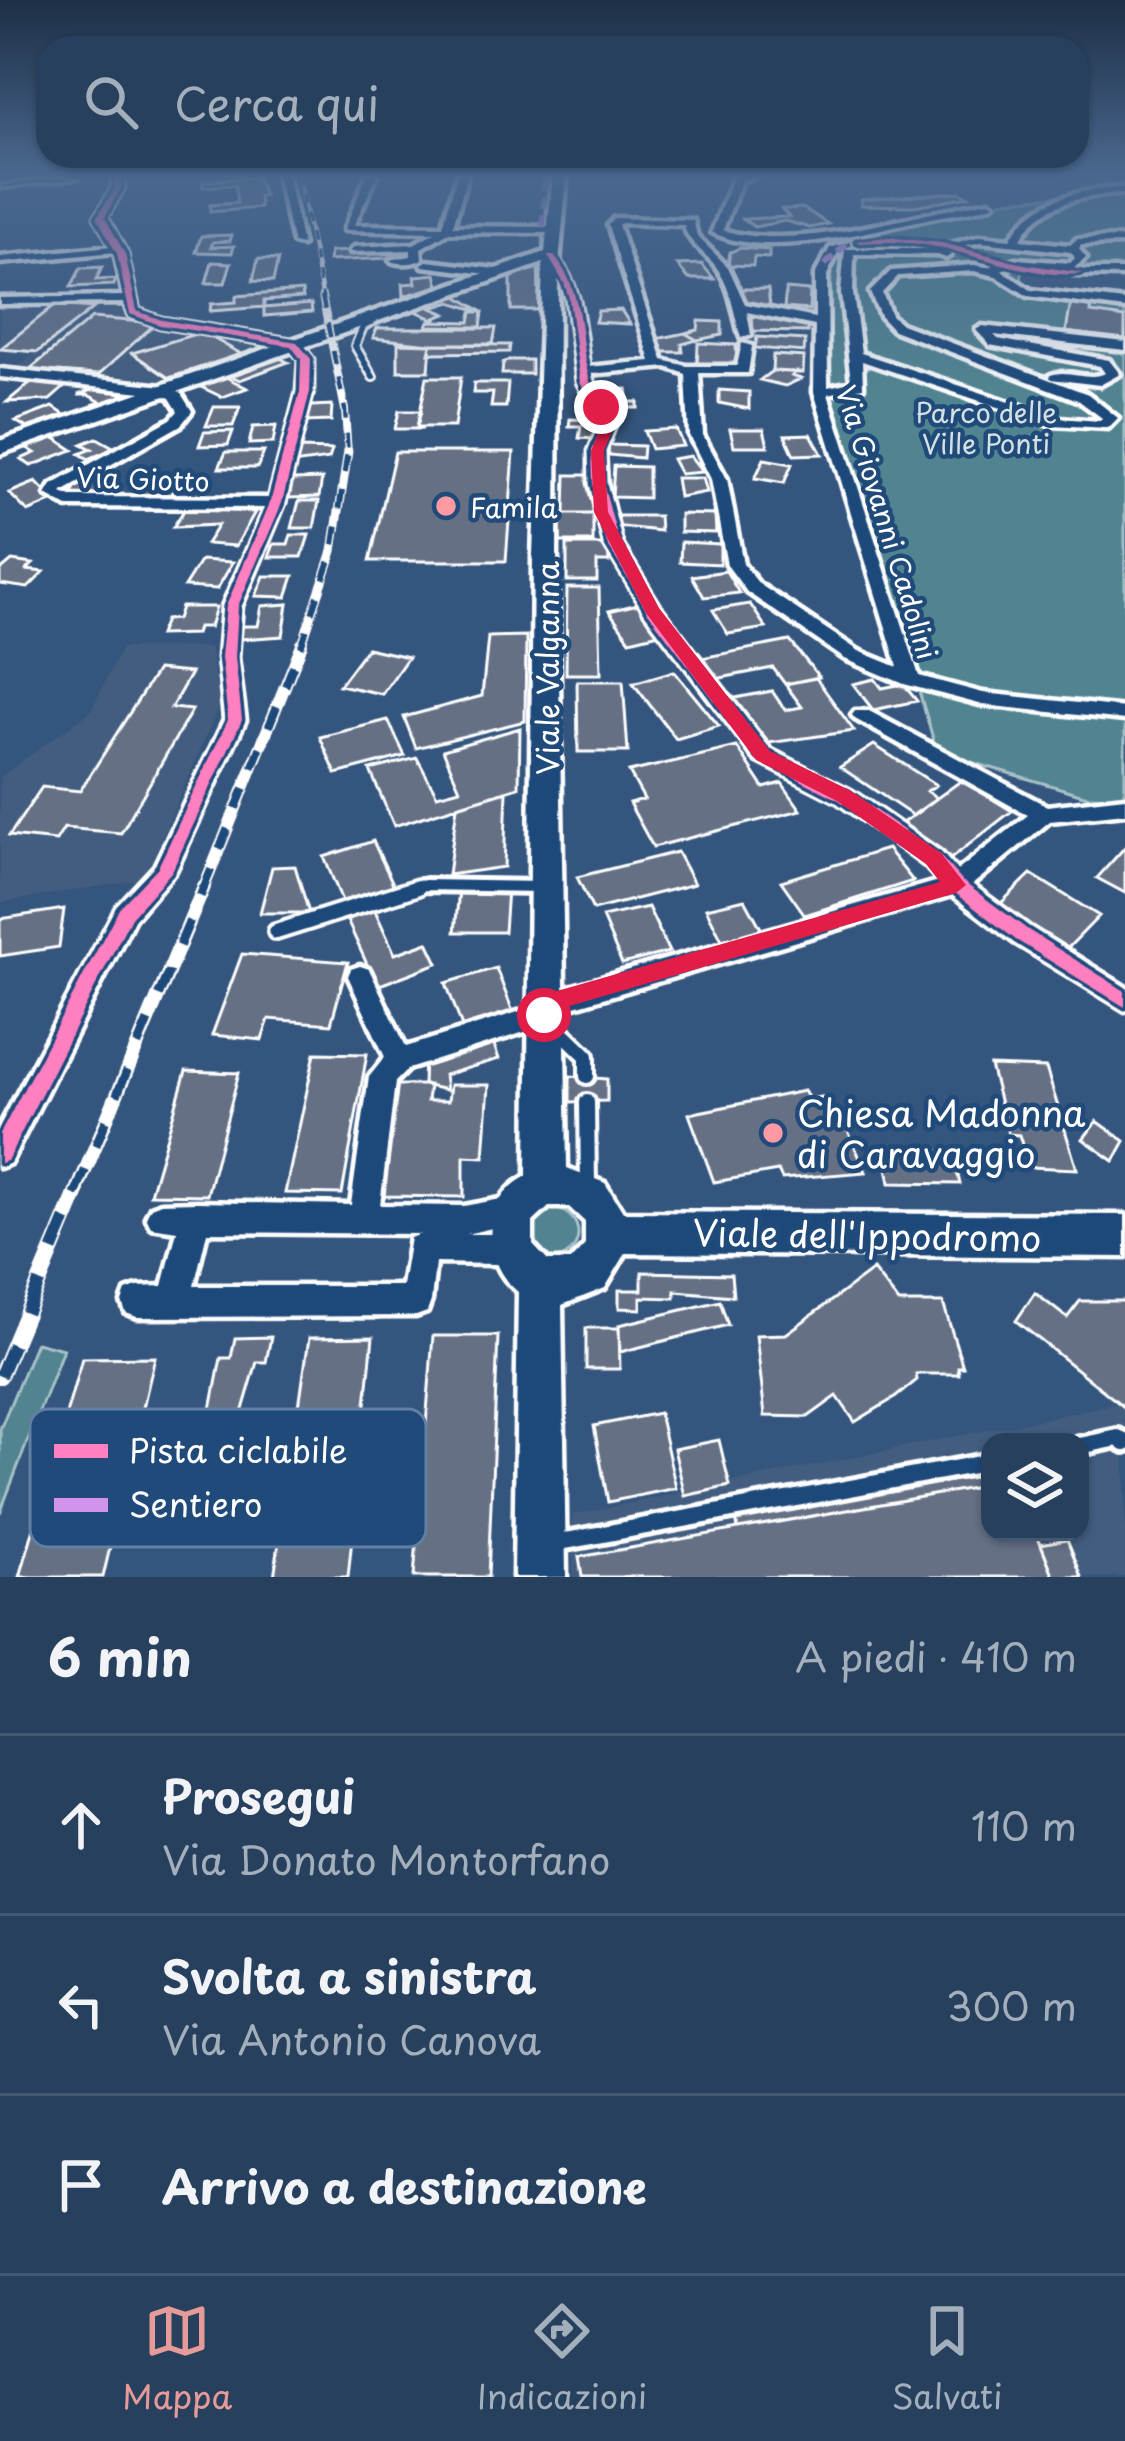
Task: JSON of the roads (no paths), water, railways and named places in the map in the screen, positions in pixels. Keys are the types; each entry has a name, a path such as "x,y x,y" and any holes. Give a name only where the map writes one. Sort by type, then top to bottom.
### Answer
{"main road":[{"name":"Viale Valganna","path":"528,1269 509,1243 566,1206 544,1009 552,249"},
{"path":"0,448 551,256"},
{"path":"540,1561 528,1269 560,1285 580,1280 597,1268 566,1206"},
{"name":"Viale dell'Ippodromo","path":"566,1206 1125,1237"}],"street":[{"path":"0,260 118,249 129,299 142,318 294,344 306,358 305,392 276,503 232,606 228,657 236,720 164,871 125,913 0,1154"},
{"path":"354,250 383,249"},
{"path":"395,260 417,259 416,249"},
{"path":"619,249 647,310 658,364"},
{"path":"582,371 658,364 743,370 746,340 741,307 709,249"},
{"name":"Via Giovanni Cadolini","path":"841,249 825,265 821,392 911,680"},
{"path":"937,252 945,249"},
{"path":"1035,249 1125,273"},
{"path":"1078,249 1081,263 1104,288 1125,290"},
{"path":"821,392 858,384 848,251 937,252 974,268"},
{"path":"551,256 563,271 582,342 582,371 607,426 597,451 601,512 652,609 763,755 844,796 933,859 956,885 1125,1000"},
{"path":"989,270 1016,262 1125,264"},
{"path":"427,264 496,272"},
{"path":"855,355 1057,422 1103,425 1111,418 1083,397 897,327 878,303 882,280 895,273 974,268 989,270 1028,292 1125,305"},
{"path":"0,301 129,299"},
{"path":"741,307 820,322"},
{"path":"1013,369 1087,382 1111,379 1113,374 1104,363 994,342 980,334 982,330 1125,346"},
{"path":"689,369 694,376 694,427 719,479 735,565 753,588 798,622 876,668 911,680 983,699 1125,714"},
{"path":"0,373 164,390"},
{"name":"Via Giotto","path":"164,390 175,395 184,411 176,422 57,488 54,495 92,505 276,503"},
{"path":"862,715 1045,814"},
{"path":"364,1217 382,1077 399,1060 544,1009 956,885 1045,814 1125,805"},
{"path":"360,976 399,1060"},
{"path":"422,1233 566,1206"},
{"path":"161,1216 364,1217 496,1249 528,1269"},
{"path":"175,1301 196,1216"},
{"path":"137,1301 416,1301 422,1233"}],"lane":[{"path":"373,376 357,356 358,335 402,305"},
{"path":"276,932 425,885 546,887"},
{"path":"544,1009 587,1056 587,1076"},
{"path":"566,1206 587,1102"},
{"path":"1089,1444 1118,1438 1125,1443"},
{"path":"540,1561 981,1464"}],"railway":[{"path":"313,249 323,299"},
{"path":"322,296 345,410 348,452"},
{"path":"302,644 333,551 348,452"},
{"path":"203,890 302,644"},
{"path":"75,1195 204,887"},
{"path":"0,1376 77,1192"}],"place":[{"name":"Famila","path":"446,506"},
{"name":"Chiesa Madonna di Caravaggio","path":"773,1133"}],"park label":[{"name":"Parco delle Ville Ponti","path":"986,426"}]}
